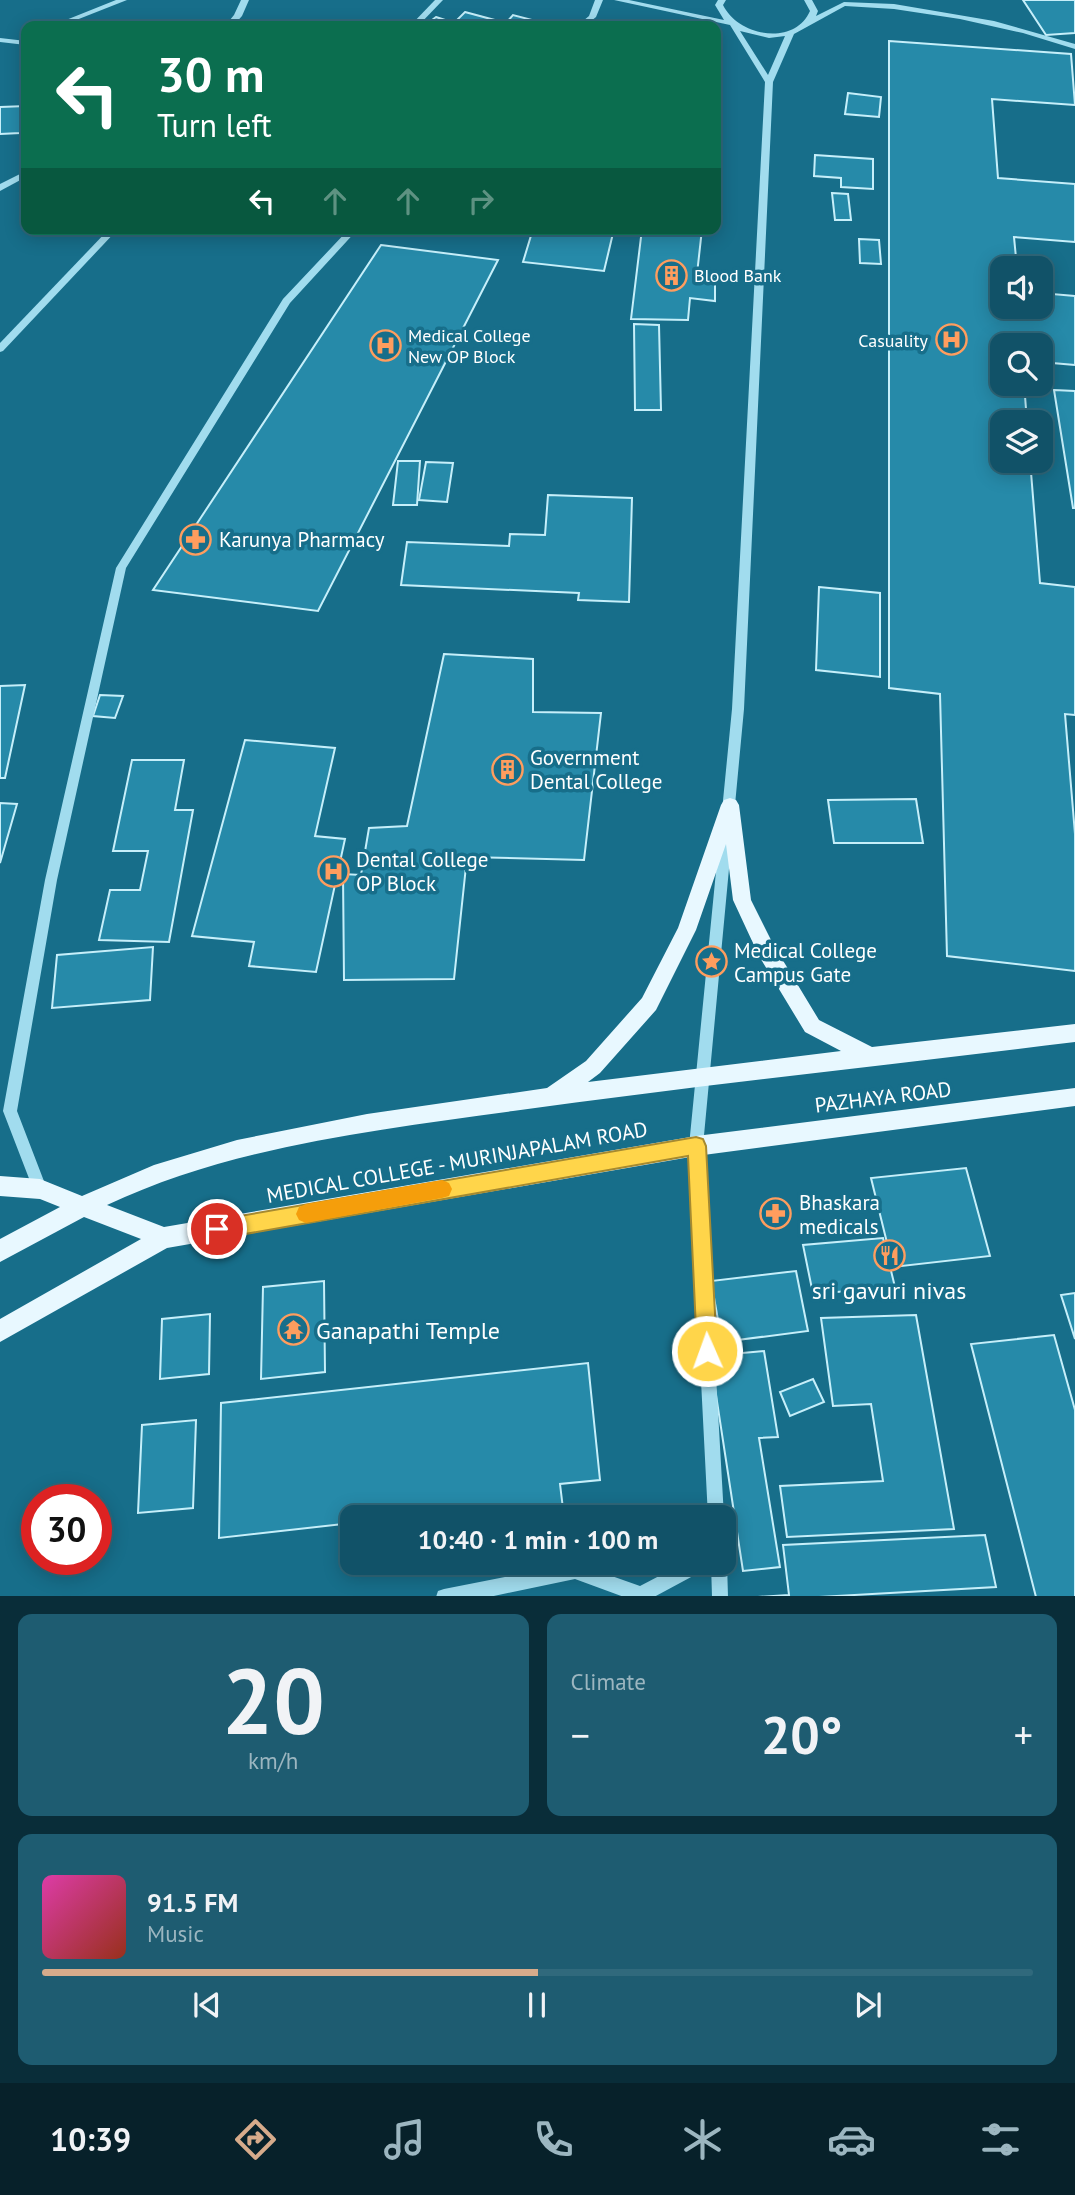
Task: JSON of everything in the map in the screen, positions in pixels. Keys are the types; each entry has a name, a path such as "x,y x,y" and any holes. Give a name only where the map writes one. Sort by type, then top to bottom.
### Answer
{"main road":[{"path":"730,805 742,900 766,950 812,1026 870,1056"},
{"path":"550,1097 593,1067 649,1004 687,930 730,805"},
{"path":"0,1251 83,1206 154,1175 244,1149 371,1122 703,1076 982,1046 1075,1033"},
{"name":"PAZHAYA ROAD","path":"696,1146 1075,1097"},
{"name":"MEDICAL COLLEGE - MURINJAPALAM ROAD","path":"0,1331 164,1238 696,1146"},
{"path":"0,1186 40,1189 164,1238"}],"street":[{"path":"68,21 123,0"},
{"path":"234,21 245,0"},
{"path":"419,21 439,0"},
{"path":"587,21 592,17 599,0"},
{"path":"618,0 717,21"},
{"path":"722,0 719,5 721,16 731,24 769,82"},
{"path":"806,25 814,11 808,0"},
{"path":"721,22 761,33 791,32 845,4 886,1 955,10 1072,45"},
{"path":"715,1505 696,1146 738,709 769,82 791,32"},
{"path":"12,43 21,39"},
{"path":"0,40 21,43"},
{"path":"0,188 21,177"},
{"path":"0,349 108,235"},
{"path":"40,1189 5,1107 51,880 121,568 286,301 348,235"},
{"path":"449,1596 575,1572 637,1595 676,1575"},
{"path":"719,1575 720,1596"}],"building":[{"path":"1023,0 1075,0 1075,33 1046,35"},
{"path":"465,12 499,21 456,21"},
{"path":"513,15 536,21 508,21"},
{"path":"436,17 448,21 431,21"},
{"path":"889,41 1071,54 1075,105 992,99 998,178 1075,184 1075,242 1014,237 1016,256 990,256 990,319 1053,319 1053,294 1075,296 1075,365 1053,363 1053,333 990,333 990,396 1025,396 1026,410 990,410 990,473 1031,473 1040,583 1075,587 1075,715 1065,714 1075,834 1075,971 947,956 940,694 889,688"},
{"path":"848,93 881,97 879,117 845,114"},
{"path":"21,106 20,133 0,134 0,107"},
{"path":"815,155 873,159 873,189 841,187 841,178 814,176"},
{"path":"832,193 848,194 851,220 835,220"},
{"path":"531,235 613,235 604,271 523,262"},
{"name":"Blood Bank","path":"641,235 701,235 697,274 715,276 715,301 690,298 688,320 631,319"},
{"path":"859,239 879,240 881,264 860,263"},
{"name":"Medical College New OP Block","path":"381,245 498,260 318,611 153,590"},
{"path":"634,324 659,325 661,410 635,410"},
{"path":"1054,390 1075,391 1075,508 1073,508"},
{"path":"398,461 420,461 417,505 393,505"},
{"path":"426,462 453,463 447,502 419,500"},
{"path":"548,495 632,498 629,602 578,600 579,593 401,585 407,542 509,546 510,534 545,535"},
{"path":"819,587 880,593 880,677 816,670"},
{"name":"Government Dental College","path":"444,654 533,659 533,712 601,713 584,860 467,857 454,979 344,980 343,874 361,875 369,828 407,826"},
{"path":"25,685 5,778 0,778 0,686"},
{"path":"100,695 123,696 115,718 93,716"},
{"path":"245,740 335,748 315,836 345,839 316,972 249,966 254,942 192,936"},
{"path":"132,760 184,760 175,810 193,810 169,942 99,940 110,890 140,890 148,851 113,851"},
{"path":"916,799 923,843 834,843 828,800"},
{"path":"0,803 17,804 0,863"},
{"path":"153,947 150,1000 52,1008 57,955"},
{"path":"966,1168 990,1256 893,1267 871,1178"},
{"path":"883,1238 895,1287 813,1294 803,1245"},
{"path":"796,1271 808,1331 722,1342 711,1281"},
{"name":"Ganapathi Temple","path":"324,1281 325,1372 261,1379 263,1287"},
{"path":"1075,1293 1075,1339 1061,1295"},
{"path":"210,1314 209,1374 160,1379 162,1319"},
{"path":"916,1315 954,1529 787,1537 780,1486 883,1481 871,1404 833,1406 821,1318"},
{"path":"1054,1335 1075,1410 1075,1596 1036,1596 971,1344"},
{"path":"764,1351 778,1437 759,1438 780,1567 743,1571 736,1525 736,1505 733,1505 710,1356"},
{"path":"588,1363 600,1480 560,1484 563,1505 340,1505 340,1524 219,1538 221,1403"},
{"path":"813,1379 824,1402 790,1416 780,1392"},
{"path":"196,1420 193,1508 138,1513 142,1425"},
{"path":"985,1535 996,1587 837,1596 774,1596 789,1595 783,1545"}],"slow traffic":[{"path":"306,1214 442,1189"}],"place":[{"name":"Blood Bank","path":"671,275"},
{"name":"Casuality","path":"951,340"},
{"name":"Medical College New OP Block","path":"385,345"},
{"name":"Karunya Pharmacy","path":"196,539"},
{"name":"Government Dental College","path":"507,769"},
{"name":"Dental College OP Block","path":"333,871"},
{"name":"Medical College Campus Gate","path":"711,962"},
{"name":"Bhaskara medicals","path":"776,1214"},
{"name":"sri gavuri nivas","path":"889,1256"},
{"name":"Ganapathi Temple","path":"293,1330"}],"route":[{"path":"217,1229 696,1146 707,1351"}]}
